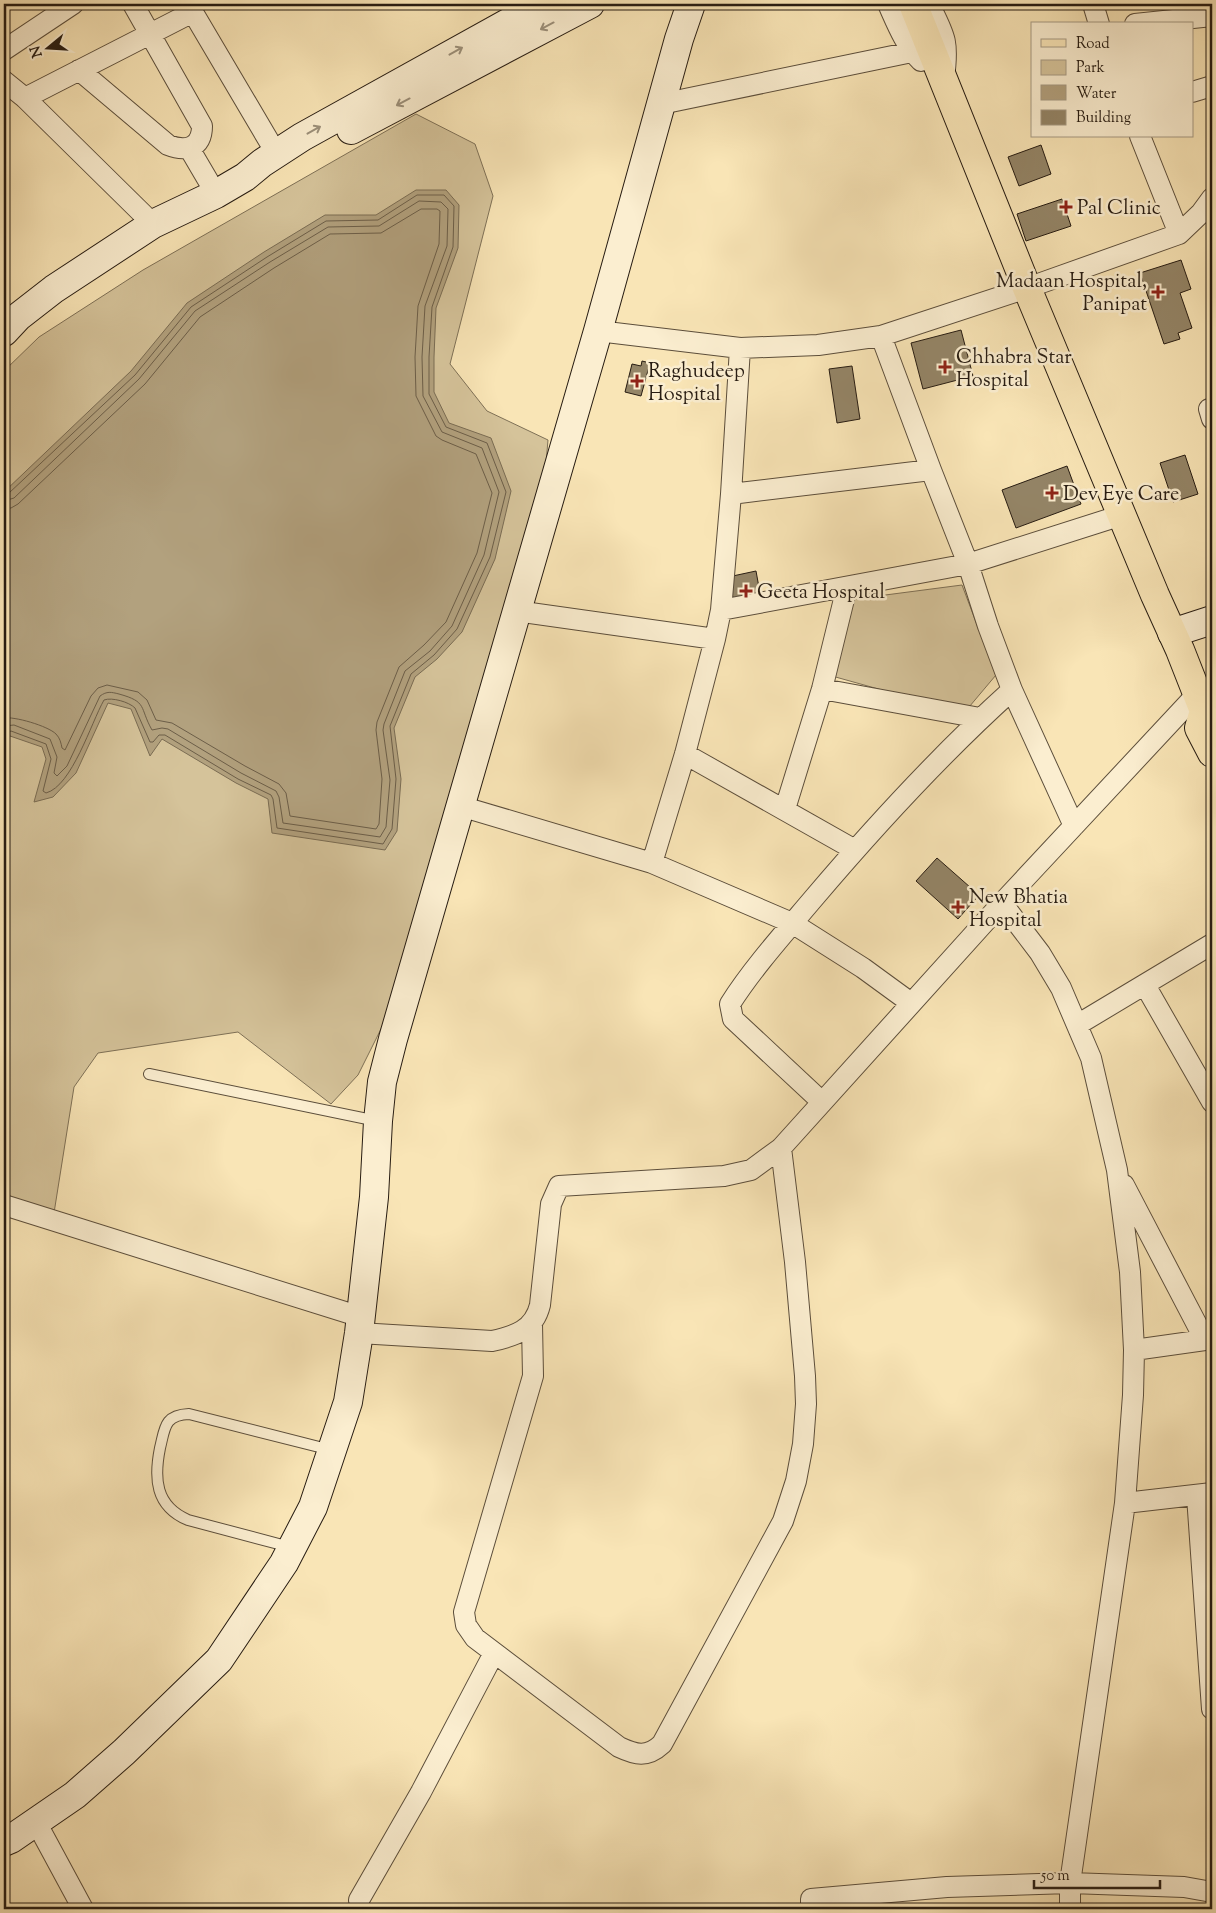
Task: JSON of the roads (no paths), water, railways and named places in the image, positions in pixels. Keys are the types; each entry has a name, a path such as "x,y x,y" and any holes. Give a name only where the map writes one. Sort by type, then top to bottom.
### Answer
{"main road":[{"path":"921,9 944,78 1027,288 1204,706 1199,728 1212,753"}],"street":[{"path":"4,50 73,4"},
{"path":"79,70 168,145 176,148 188,148 195,145 202,133 202,126 134,4"},
{"path":"4,332 18,317 54,288 153,224 216,194 245,177 276,153 362,103 542,4"},
{"path":"245,177 289,163 590,4"},
{"path":"4,1842 75,1795 124,1752 219,1660 284,1563 313,1507 348,1402 360,1325 374,1197 382,1082 392,1040 691,4"},
{"path":"888,4 912,52 944,78"},
{"path":"1093,4 1098,22"},
{"path":"25,98 150,33 190,8 276,153"},
{"path":"1154,22 1212,16"},
{"path":"661,104 912,52"},
{"path":"5,84 25,98 153,224"},
{"path":"1194,91 1212,86"},
{"path":"1141,138 1179,234"},
{"path":"188,148 216,194"},
{"path":"598,331 740,348 818,345 881,336 1027,288 1179,234 1201,213 1212,198"},
{"path":"881,336 968,564 988,626 1012,690 1074,826"},
{"path":"652,863 685,754 716,639 721,610 731,494 740,348"},
{"path":"731,494 931,470"},
{"path":"721,610 968,564 1122,515"},
{"path":"785,809 822,688 847,587"},
{"path":"516,611 716,639"},
{"path":"1176,641 1212,620"},
{"path":"1176,641 1212,640"},
{"path":"822,688 980,718"},
{"path":"822,1102 734,1019 730,1004 792,924 855,850 980,718 1012,690"},
{"path":"4,1205 360,1325 492,1341 508,1338 532,1324 538,1315 551,1204 559,1186 724,1176 751,1170 782,1148 911,1003 1074,826 1204,706"},
{"path":"685,754 855,850"},
{"path":"460,806 652,863 792,924 863,968 911,1003"},
{"path":"1002,903 1040,954 1061,988 1091,1058 1117,1170 1130,1272 1134,1350 1133,1395 1125,1503 1070,1883 1070,1909"},
{"path":"1078,1025 1212,946"},
{"path":"1145,985 1212,1102"},
{"path":"532,1324 533,1376 464,1612 466,1625 470,1632 494,1653 619,1747 630,1753 652,1752 662,1744 783,1521 796,1481 803,1444 805,1376 782,1148"},
{"path":"1117,1170 1209,1340 1134,1350"},
{"path":"1125,1503 1204,1494 1212,1709"},
{"path":"359,1900 421,1792 494,1653"},
{"path":"36,1822 83,1909"},
{"path":"811,1909 811,1899 947,1887 1070,1883 1184,1887 1210,1897"}],"lane":[{"path":"149,1074 378,1121"},
{"path":"291,1548 178,1516 161,1494 156,1480 156,1468 165,1425 174,1416 189,1414 332,1450"}],"water":[{"path":"416,190 446,190 459,205 458,248 436,308 434,392 449,423 491,438 511,491 495,559 462,632 437,659 415,677 394,728 401,779 397,831 385,850 272,833 268,799 236,783 162,739 150,756 131,709 108,703 76,773 53,797 34,802 46,759 42,747 10,736 4,740 4,492 131,371 187,303 264,252 325,215 376,215"}],"place":[{"name":"Pal Clinic","path":"1066,207"},
{"name":"Madaan Hospital, Panipat","path":"1158,292"},
{"name":"Chhabra Star Hospital","path":"945,367"},
{"name":"Raghudeep Hospital","path":"637,381"},
{"name":"Dev Eye Care","path":"1052,493"},
{"name":"Geeta Hospital","path":"746,591"},
{"name":"New Bhatia Hospital","path":"958,907"}]}
